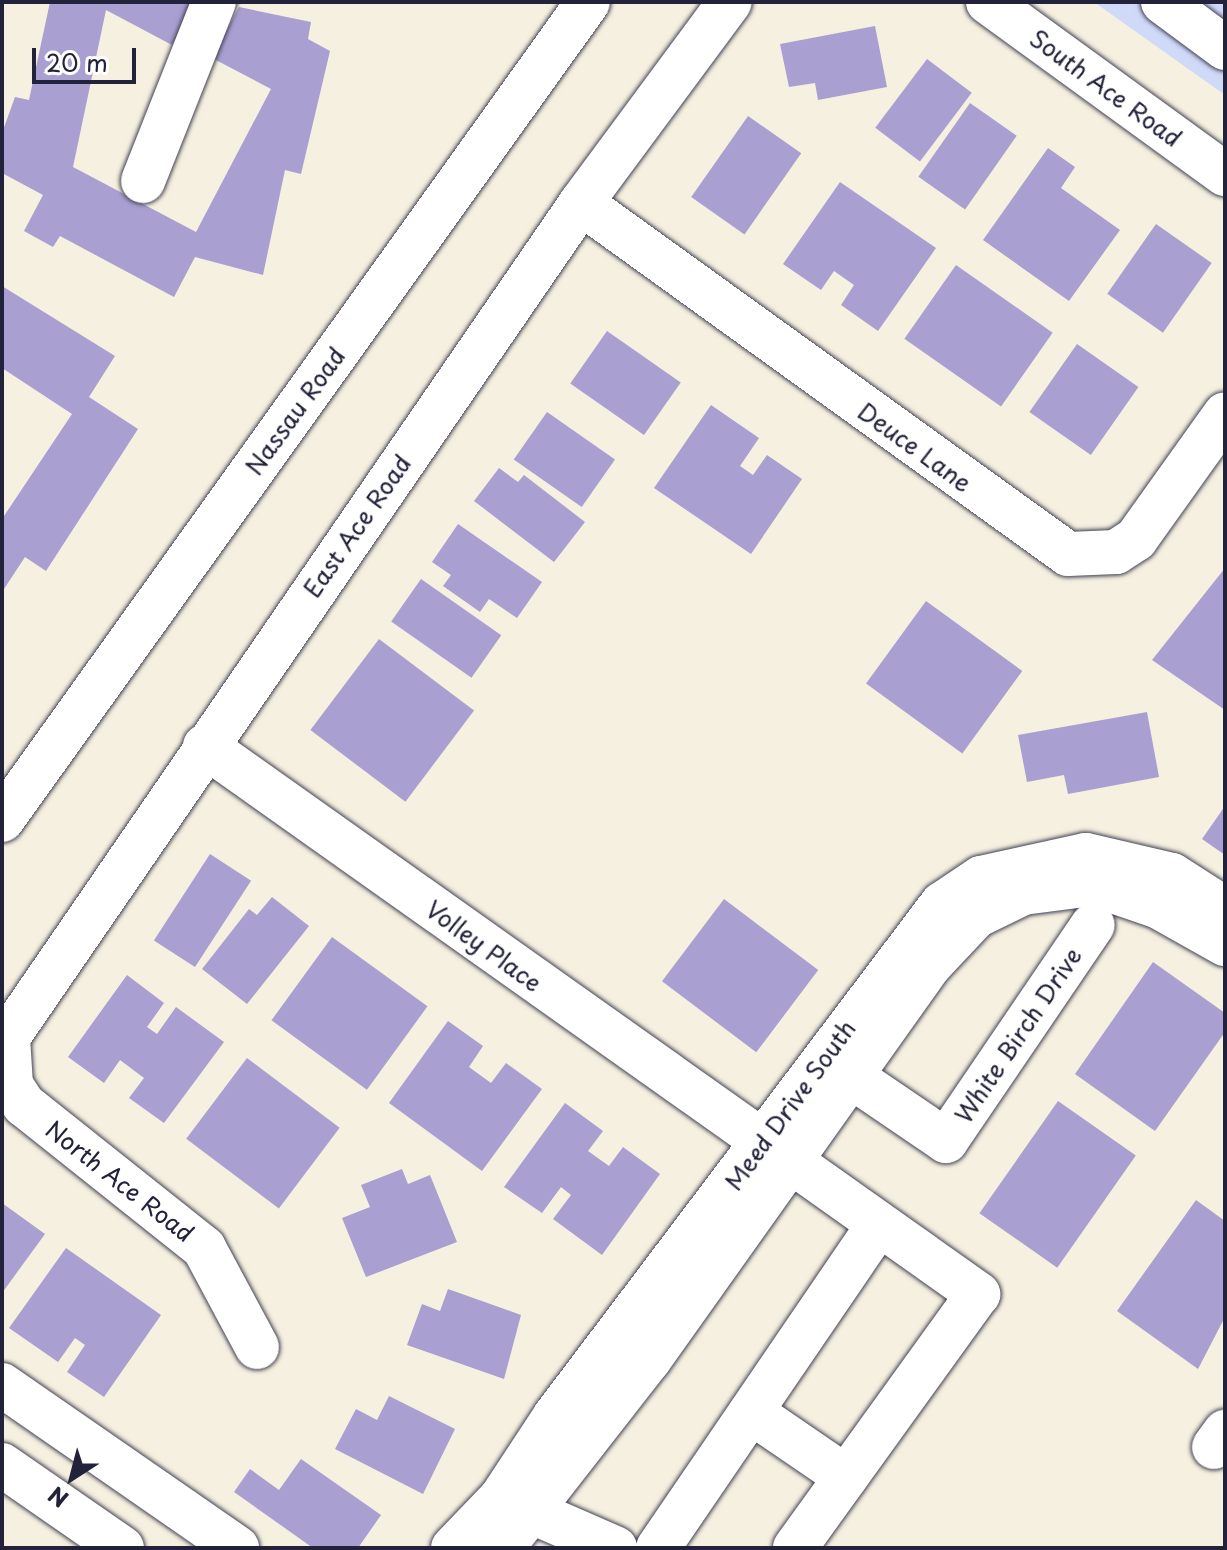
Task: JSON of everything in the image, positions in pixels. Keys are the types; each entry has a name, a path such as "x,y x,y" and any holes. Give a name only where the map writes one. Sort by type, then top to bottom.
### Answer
{"street":[{"path":"143,181 214,2"},
{"name":"Nassau Road","path":"2,820 588,2"},
{"name":"East Ace Road","path":"5,1061 18,1015 581,203 730,2"},
{"name":"South Ace Road","path":"988,2 1225,174"},
{"path":"1182,8 1225,48"},
{"name":"Deuce Lane","path":"581,203 1068,554 1104,554 1136,539 1225,414"},
{"name":"Volley Place","path":"205,746 776,1155 978,1294 846,1477"},
{"name":"Meed Drive South","path":"502,1548 517,1504 555,1416 776,1155 837,1067 921,927 981,878 1086,855 1172,875 1225,909"},
{"name":"Meed Drive South","path":"837,1067 976,916 1023,893 1092,884 1159,907 1225,944"},
{"name":"White Birch Drive","path":"837,1067 946,1141 1093,925"},
{"name":"North Ace Road","path":"5,1061 24,1105 204,1248 257,1347"},
{"path":"658,1548 878,1225"},
{"path":"2,1385 237,1548"},
{"path":"751,1412 846,1477 795,1548"},
{"path":"2,1465 122,1548"},
{"path":"517,1504 615,1548"},
{"name":"Meed Drive South","path":"453,1548 517,1504"}],"shaded area":[{"path":"1094,2 1225,2 1225,95"}],"building":[{"path":"50,2 195,2 172,45 106,10 73,167 196,232 271,89 212,58 239,7 311,22 308,39 330,51 301,174 285,170 263,275 195,257 174,297 60,236 53,247 24,231 43,195 2,173 2,133 15,97 29,100"},
{"path":"875,26 887,87 818,100 815,83 789,87 780,44"},
{"path":"927,59 972,93 920,161 875,128"},
{"path":"970,103 1017,136 965,209 918,177"},
{"path":"748,116 801,153 744,234 691,197"},
{"path":"1048,148 1075,167 1061,188 1120,230 1069,301 983,240"},
{"path":"840,182 936,248 878,331 841,305 854,285 834,271 821,290 783,264"},
{"path":"1156,224 1212,263 1163,333 1107,294"},
{"path":"956,265 1053,333 1001,406 904,339"},
{"path":"2,286 115,356 89,397 138,429 46,571 25,557 2,592 2,519 72,414 2,368"},
{"path":"607,331 681,383 644,435 570,383"},
{"path":"1077,344 1138,387 1091,455 1029,412"},
{"path":"711,405 759,438 740,466 753,475 767,455 802,479 751,554 654,488"},
{"path":"547,412 615,460 582,507 514,460"},
{"path":"499,468 518,482 524,475 585,522 554,562 474,501"},
{"path":"458,524 542,582 517,618 489,599 480,612 443,586 451,575 432,562"},
{"path":"1225,568 1225,710 1152,660"},
{"path":"421,579 501,635 471,678 391,622"},
{"path":"926,601 1022,671 962,753 866,684"},
{"path":"379,639 474,711 405,802 310,730"},
{"path":"1147,712 1159,777 1068,794 1064,775 1027,782 1018,735"},
{"path":"1225,806 1225,855 1202,839"},
{"path":"210,854 251,881 195,967 154,940"},
{"path":"272,897 309,926 247,1004 202,969 249,909 257,915"},
{"path":"724,899 818,970 756,1052 662,981"},
{"path":"332,937 427,1006 367,1090 271,1020"},
{"path":"1153,962 1225,1013 1225,1032 1155,1131 1075,1074"},
{"path":"127,975 164,1003 147,1027 157,1034 176,1007 224,1042 164,1123 129,1098 144,1078 120,1060 104,1083 68,1057"},
{"path":"448,1021 483,1046 469,1067 491,1083 506,1063 542,1089 482,1171 389,1103"},
{"path":"247,1058 340,1128 279,1208 186,1139"},
{"path":"1058,1101 1136,1155 1057,1268 979,1213"},
{"path":"565,1103 603,1131 588,1151 609,1166 623,1147 660,1174 602,1255 553,1219 571,1195 561,1187 542,1213 504,1187"},
{"path":"402,1169 408,1184 430,1175 457,1242 366,1277 342,1218 370,1207 361,1185"},
{"path":"1196,1200 1225,1221 1225,1317 1198,1369 1117,1311"},
{"path":"2,1203 45,1234 2,1293"},
{"path":"66,1248 161,1315 104,1397 67,1372 85,1345 75,1338 58,1362 9,1328"},
{"path":"448,1289 521,1315 504,1379 407,1345 422,1304 440,1311"},
{"path":"389,1396 455,1429 423,1494 335,1449 356,1409 377,1420"},
{"path":"301,1459 381,1515 358,1548 313,1548 234,1492 250,1469 279,1490"}]}
